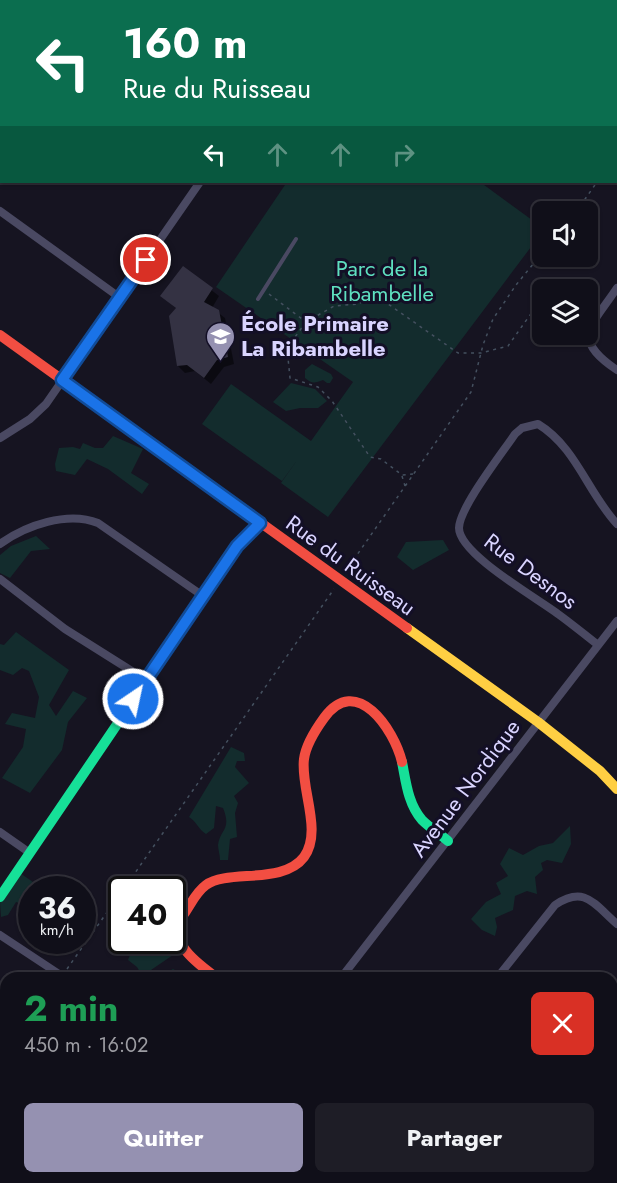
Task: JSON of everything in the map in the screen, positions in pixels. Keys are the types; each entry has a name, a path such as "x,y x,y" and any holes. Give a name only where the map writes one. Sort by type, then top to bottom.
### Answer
{"street":[{"path":"0,438 30,419 46,404 199,183"},
{"path":"0,211 120,297"},
{"path":"617,288 588,333 591,349 599,358 617,370"},
{"name":"Rue du Ruisseau","path":"0,335 538,722 600,771 617,789"},
{"name":"Rue Desnos","path":"598,645 488,565 467,546 461,537 459,528 464,511 515,434 530,425 538,424 570,453 601,504 617,524"},
{"path":"0,544 9,537 48,522 74,517 86,518 98,523 203,596"},
{"path":"0,897 237,546 260,523"},
{"path":"0,579 66,629 146,680"},
{"name":"Avenue Nordique","path":"346,972 617,621"},
{"path":"209,972 188,955 181,944 177,933 179,923 198,892 205,885 213,881 293,867 304,857 310,847 312,834 304,768 305,756 309,743 329,710 337,704 352,700 360,702 387,728 397,744 411,801 416,811 448,841"},
{"path":"0,832 30,853"},
{"path":"502,972 555,905 566,898 575,895 583,896 617,924"},
{"path":"0,935 56,972"}],"lane":[{"path":"258,299 296,239"}],"path":[{"path":"584,201 596,183"},
{"path":"264,290 306,321"},
{"path":"405,486 402,476 381,459 370,457 332,401 318,387 290,378 287,348 306,321 334,306 359,304 371,292 458,353 481,353 508,346 530,315 532,316"},
{"path":"402,476 414,474"},
{"path":"67,972 108,912"}],"green space":[{"name":"Parc de la Ribambelle","path":"286,183 481,183 532,220 532,246 328,517 281,483 298,459 282,481 202,424 231,384 311,441 353,382 216,287"},
{"path":"312,364 331,374 333,378 330,383 323,380 312,382 305,378 305,370"},
{"path":"291,383 315,389 327,401 318,408 286,411 273,402"},
{"path":"113,436 143,449 131,473 149,484 142,494 108,469 87,459 75,475 56,471 55,464 59,448 80,449 83,443 95,448 103,448"},
{"path":"36,536 50,549 31,551 10,578 0,573 0,555 11,546"},
{"path":"443,540 449,550 413,570 397,557 406,542"},
{"path":"16,632 69,670 49,705 56,716 73,691 87,698 68,722 62,750 30,793 2,778 23,747 26,729 5,724 12,713 35,718 39,697 29,671 22,668 13,675 0,670 0,644 4,645"},
{"path":"231,747 244,753 245,761 237,761 235,767 249,783 234,796 238,803 235,813 237,837 230,839 228,860 220,860 218,845 226,825 223,808 216,806 214,828 206,834 189,817"},
{"path":"570,826 571,844 562,863 547,860 541,863 543,870 535,877 537,894 527,891 515,896 513,910 495,918 497,927 495,936 482,930 471,919 486,902 501,894 496,883 508,876 500,864 509,848 523,855 539,846 553,843"},
{"path":"20,873 24,876 18,876 18,903 16,902 8,915 1,917 0,902"},
{"path":"130,954 173,955 151,972 140,972 128,960"}],"building":[{"path":"183,266 213,288 204,302 219,310 228,357 217,360 204,378 187,365 177,366 169,316 176,308 160,296"}],"traffic: fast":[{"path":"0,897 238,546 260,523"},
{"path":"402,762 408,792 417,814 448,841"}],"traffic: slow":[{"path":"407,628 538,722 600,771 617,789"}],"traffic: jam":[{"path":"0,335 407,628"},
{"path":"209,972 186,951 178,934 179,924 194,898 206,885 216,880 283,871 295,866 304,857 311,835 304,759 309,742 324,718 336,706 349,701 361,703 382,722 391,735 402,762"}],"place":[{"name":"École Primaire La Ribambelle","path":"220,362"}],"route":[{"path":"133,699 237,546 260,523 62,380 146,260"}]}
